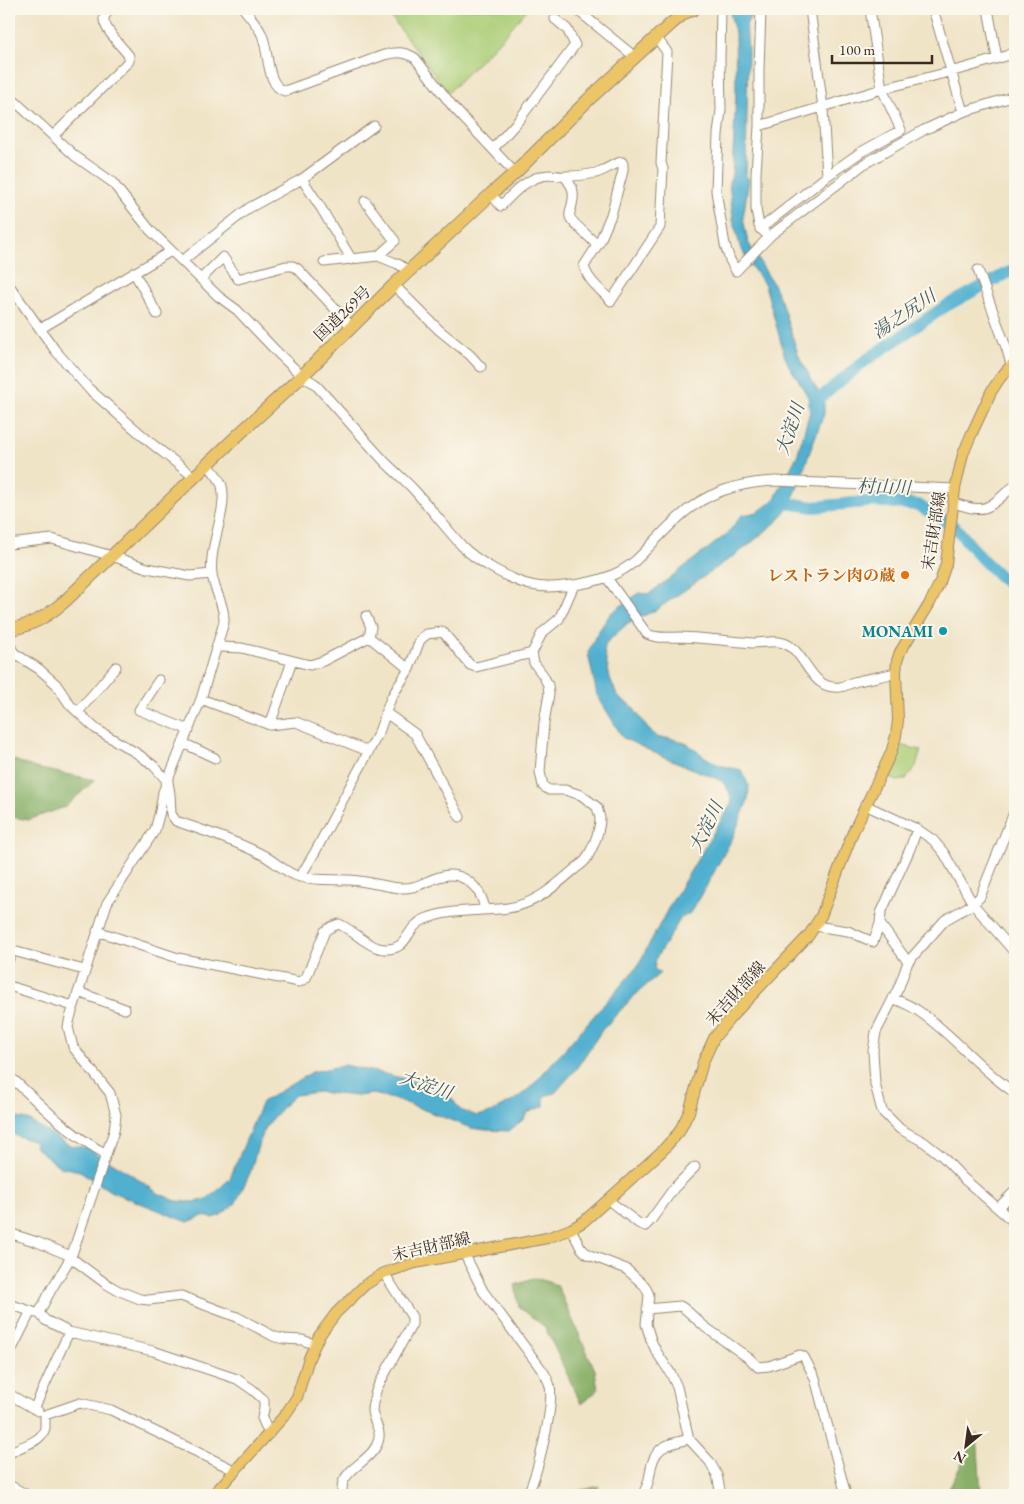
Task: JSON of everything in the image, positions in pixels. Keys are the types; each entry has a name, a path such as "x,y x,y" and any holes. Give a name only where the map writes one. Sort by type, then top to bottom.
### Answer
{"highway":[{"name":"国道269号","path":"9,630 31,624 48,615 65,601 207,464 302,376 394,285 515,173 589,99 684,13 694,9"}],"main road":[{"name":"末吉財部線","path":"213,1495 285,1416 297,1397 314,1344 327,1323 365,1285 384,1272 415,1263 547,1238 571,1229 583,1222 608,1200 662,1151 679,1132 689,1112 703,1062 714,1038 803,941 821,916 846,849 891,753 898,720 896,673 900,652 938,589 946,564 955,489 963,454 991,392 1013,363"}],"street":[{"path":"53,136 129,61 129,56 106,27 104,17 110,9"},
{"path":"244,9 262,34 271,75 275,85 280,90 285,90 384,55 408,53 416,58 454,108 515,173"},
{"path":"576,9 635,57"},
{"path":"721,9 721,110 716,190 725,245 736,271 770,236 864,164 924,130 963,112 1015,96"},
{"path":"761,9 756,200 760,229 770,236"},
{"path":"810,9 823,108 827,176"},
{"path":"760,229 827,176 861,152 901,130 882,89 870,9"},
{"path":"933,9 963,112"},
{"path":"988,9 997,58"},
{"path":"493,149 522,115 575,45 567,29 555,19"},
{"path":"491,194 501,206 523,185 538,177 598,172 612,164 622,162 623,171 611,214 597,245 584,266 585,272 590,279 611,301 660,227 667,52 656,37"},
{"path":"759,126 882,89 952,72 1015,51"},
{"path":"9,96 75,156 112,182 150,230 218,296 237,310 302,376 319,389 387,464 414,490 464,548 511,578 532,586 553,587 607,578 634,562 678,517 694,505 720,492 752,482 775,481 955,489"},
{"path":"182,261 249,208 302,179 374,126"},
{"path":"565,176 574,190 570,217 574,224 597,245"},
{"path":"302,179 352,260"},
{"path":"365,201 396,241 378,256"},
{"path":"40,329 171,251"},
{"path":"324,262 378,256 398,264 409,271"},
{"path":"201,279 223,257 238,279 286,266 293,266 298,269 351,326"},
{"path":"978,270 1013,363"},
{"path":"134,272 157,314"},
{"path":"9,285 55,350 89,389 151,443 194,477"},
{"path":"394,285 439,330 481,367"},
{"path":"9,1355 71,1257 114,1131 116,1114 110,1093 73,1047 68,1027 84,970 107,902 155,830 163,792 201,699 224,622 224,612 212,574 211,560 222,508 223,488 220,480 207,464"},
{"path":"954,503 981,509 989,506 1015,486"},
{"path":"9,544 52,540 112,556 147,568 190,576 212,574"},
{"path":"607,578 647,634 653,638 694,638 786,644 794,648 812,674 830,686 840,687 857,681 896,673"},
{"path":"97,931 178,958 299,982 306,978 325,932 331,927 339,924 345,926 375,947 384,949 396,948 402,945 414,925 425,919 451,912 509,908 538,898 562,881 586,860 596,836 600,818 597,807 581,795 565,790 549,790 543,786 540,772 544,723 550,694 543,675 534,663 532,653 542,634 560,619 574,585"},
{"path":"219,642 221,648 242,648 310,665 323,661 369,637 371,628 366,616"},
{"path":"300,877 379,732 391,698 409,669 420,640 427,634 443,632 470,665 476,667 532,653"},
{"path":"369,637 409,669"},
{"path":"9,644 14,653 39,669 56,684 70,704 96,729 138,754 154,766 168,782 171,814 176,821 251,849 264,855 281,868 300,877 323,880 350,880 399,888 414,888 440,876 460,876 478,889 484,901 485,909"},
{"path":"270,725 292,661"},
{"path":"78,712 116,667"},
{"path":"159,680 139,710 189,730"},
{"path":"201,699 270,725 296,722 368,751"},
{"path":"386,712 415,734 460,817"},
{"path":"183,743 215,758"},
{"path":"865,805 917,828 933,840 944,853 973,904 1015,953"},
{"path":"1015,810 980,896 973,904 945,920 908,962 899,987 876,1032 873,1051 875,1084 882,1111 900,1129 924,1142 942,1156 964,1179 1015,1223"},
{"path":"815,926 848,930 873,942 880,924 881,913 910,849 917,828"},
{"path":"880,924 908,962"},
{"path":"9,959 10,953 13,952 84,970"},
{"path":"9,986 74,1006"},
{"path":"78,992 125,1009"},
{"path":"893,998 916,1010 952,1038 998,1081 1015,1093"},
{"path":"9,1077 73,1134 106,1154"},
{"path":"608,1200 638,1223 645,1226 674,1188 694,1167"},
{"path":"998,1208 1015,1191"},
{"path":"571,1229 581,1248 587,1254 626,1269 645,1286 649,1295 646,1324 651,1340 677,1387 689,1439 710,1462 717,1476 721,1495"},
{"path":"9,1233 37,1242 71,1257 105,1283 140,1299 149,1300 180,1296 237,1318 275,1337 284,1340 302,1340 314,1344"},
{"path":"464,1253 483,1291 540,1366 550,1387 551,1402 545,1437 527,1495"},
{"path":"344,1495 342,1494 343,1483 347,1476 375,1449 379,1437 379,1427 372,1411 377,1388 412,1324 412,1317 384,1272"},
{"path":"9,1304 35,1312 45,1320 69,1332 153,1351 237,1379 254,1390 264,1400 262,1418 269,1434"},
{"path":"647,1309 680,1306 704,1327 761,1368 800,1355 804,1357 815,1378 844,1493"},
{"path":"34,1409 69,1332"},
{"path":"9,1394 45,1415 80,1403 111,1410 236,1471"},
{"path":"9,1454 11,1451 34,1441 41,1435 45,1428 45,1415"},
{"path":"642,1495 647,1489 652,1461 657,1451 669,1444 689,1439"},
{"path":"9,1484 27,1495"}],"green space":[{"path":"385,9 527,9 504,36 448,93"},
{"path":"899,745 921,750 916,766 906,779 898,781 887,777"},
{"path":"9,758 35,768 95,780 65,807 28,820 9,816"},
{"path":"536,1278 557,1285 595,1370 598,1390 581,1404 545,1327 519,1307 515,1285"},
{"path":"977,1433 981,1495 946,1495"},
{"path":"599,1486 595,1495 560,1495"}],"water":[{"path":"729,9 752,9 751,16 746,25 748,48 746,176 749,179 743,218 748,242 781,301 798,354 824,403 824,414 795,494 780,519 745,548 656,610 628,623 606,643 604,651 611,682 619,698 632,706 648,729 659,738 670,738 688,744 719,765 741,770 749,786 748,800 733,837 700,898 689,914 681,918 656,958 654,969 660,973 632,998 602,1030 576,1069 555,1093 544,1096 544,1106 527,1113 524,1119 509,1131 471,1128 401,1101 373,1094 356,1096 318,1092 295,1095 265,1128 250,1173 235,1204 221,1215 213,1218 203,1216 188,1222 110,1191 80,1171 60,1167 36,1148 35,1142 9,1133 9,1116 28,1120 69,1145 88,1148 125,1170 158,1193 176,1201 194,1202 205,1200 230,1178 262,1102 312,1072 345,1065 406,1079 451,1097 460,1110 477,1116 491,1113 516,1099 532,1086 637,967 670,905 732,802 729,791 722,781 623,738 597,695 588,653 596,635 611,613 639,593 649,594 727,534 742,515 758,512 774,500 797,456 810,411 808,397 785,357 765,285 751,266 740,246 733,219 729,182 732,175 736,92 735,33"}],"waterway":[{"name":"湯之尻川","path":"819,399 862,363 946,306 1015,270"},
{"name":"村山川","path":"780,502 814,507 874,501 918,505 956,528 981,558 1015,590"}],"place":[{"name":"レストラン肉の蔵","path":"905,575"},
{"name":"MONAMI","path":"943,631"}],"water label":[{"name":"大淀川","path":"790,429"},
{"name":"大淀川","path":"706,827"},
{"name":"大淀川","path":"426,1085"}]}
